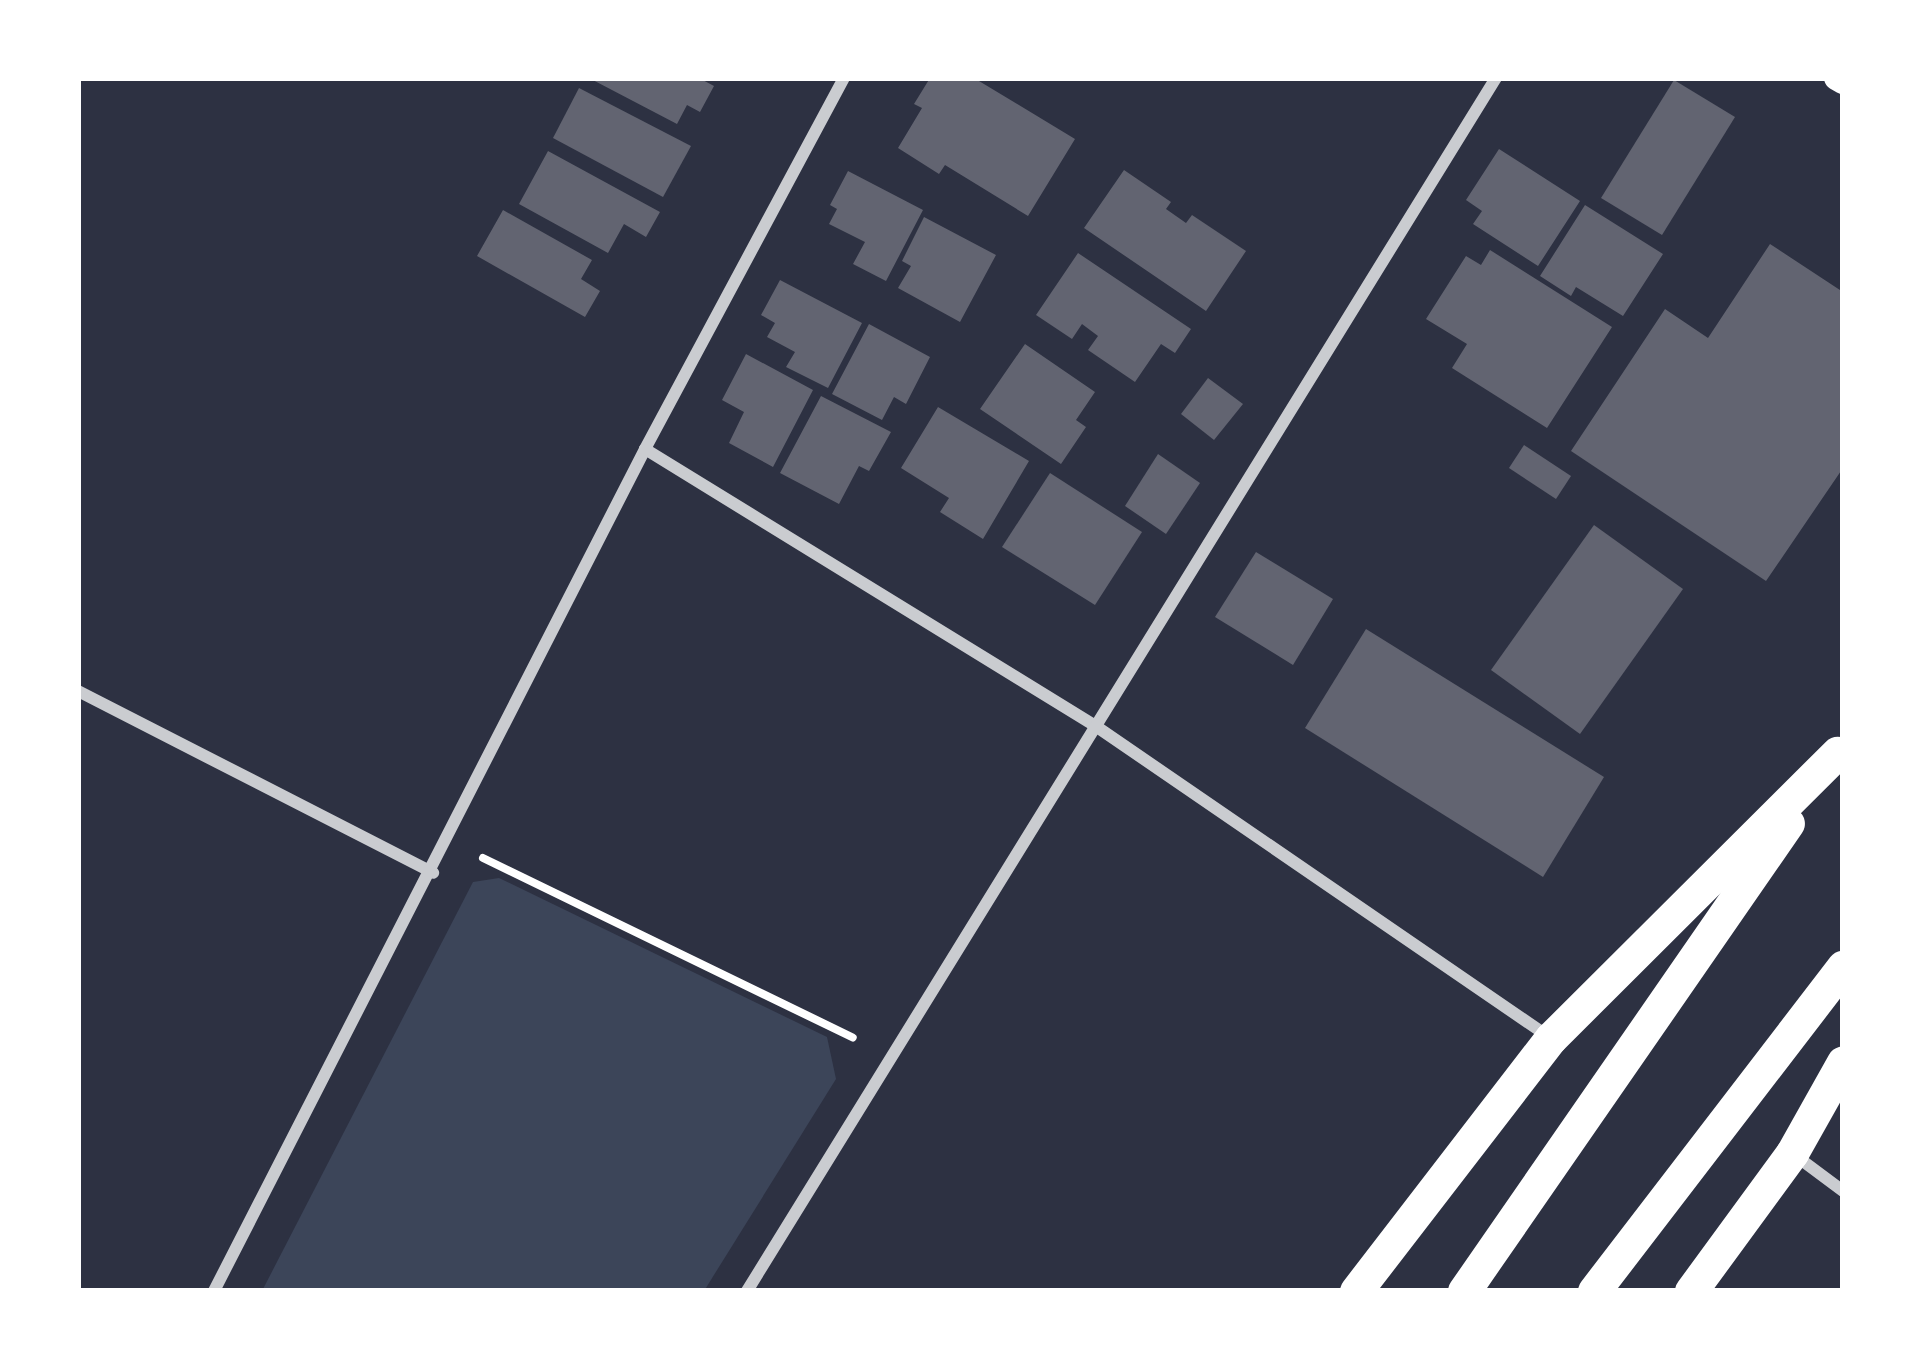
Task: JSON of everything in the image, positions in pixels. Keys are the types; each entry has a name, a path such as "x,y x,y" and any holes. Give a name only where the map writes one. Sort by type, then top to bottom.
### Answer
{"highway":[{"path":"1356,1291 1551,1038 1840,748"},
{"path":"1464,1291 1840,748"},
{"path":"1594,1291 1843,966"},
{"path":"1691,1291 1792,1153 1843,1062"}],"street":[{"path":"214,1291 449,842 645,449 844,78"},
{"path":"747,1291 1496,78"},
{"path":"645,449 1097,727 1551,1038"},
{"path":"78,691 433,873"},
{"path":"1792,1153 1843,1191"}],"path":[{"path":"449,842 892,1057"}],"shaded area":[{"path":"499,878 827,1037 836,1079 704,1291 262,1291 473,882"}],"building":[{"path":"589,78 699,78 714,86 700,112 687,105 677,124"},
{"path":"930,78 974,78 1075,139 1028,216 945,165 939,174 898,148 922,108 914,104"},
{"path":"1674,80 1735,117 1662,235 1601,198"},
{"path":"579,88 691,146 663,197 553,138"},
{"path":"1499,149 1580,201 1538,266 1473,224 1482,211 1466,200"},
{"path":"548,151 660,212 646,237 624,224 608,253 519,204"},
{"path":"1124,170 1171,202 1166,209 1186,223 1192,215 1246,251 1206,311 1084,228"},
{"path":"848,171 923,210 886,281 853,264 865,242 829,224 837,209 830,205"},
{"path":"1585,205 1663,254 1623,316 1576,287 1571,296 1540,276"},
{"path":"503,210 592,260 581,279 600,291 585,317 477,256"},
{"path":"924,217 996,255 960,322 898,288 911,266 902,261"},
{"path":"1770,244 1843,292 1843,468 1766,581 1571,451 1665,309 1708,338"},
{"path":"1490,250 1612,327 1547,428 1452,368 1467,344 1426,319 1466,256 1481,265"},
{"path":"1078,253 1191,329 1175,353 1161,344 1135,382 1088,350 1098,336 1082,324 1072,339 1036,315"},
{"path":"780,280 862,323 828,388 786,367 795,352 767,337 775,323 761,315"},
{"path":"869,324 930,357 906,404 894,397 882,420 832,394"},
{"path":"1025,344 1095,392 1076,420 1086,427 1061,464 980,409"},
{"path":"746,354 813,390 773,467 729,443 744,412 722,400"},
{"path":"1208,378 1243,404 1214,440 1181,414"},
{"path":"821,396 891,432 869,471 859,466 839,504 780,473"},
{"path":"938,407 1029,461 983,539 940,512 949,498 901,468"},
{"path":"1524,445 1571,476 1556,499 1509,468"},
{"path":"1158,454 1200,483 1166,534 1125,506"},
{"path":"1050,473 1142,532 1095,605 1002,547"},
{"path":"1594,525 1683,589 1580,734 1491,670"},
{"path":"1256,552 1333,599 1293,665 1215,617"},
{"path":"1366,629 1604,777 1543,877 1305,728"}]}
